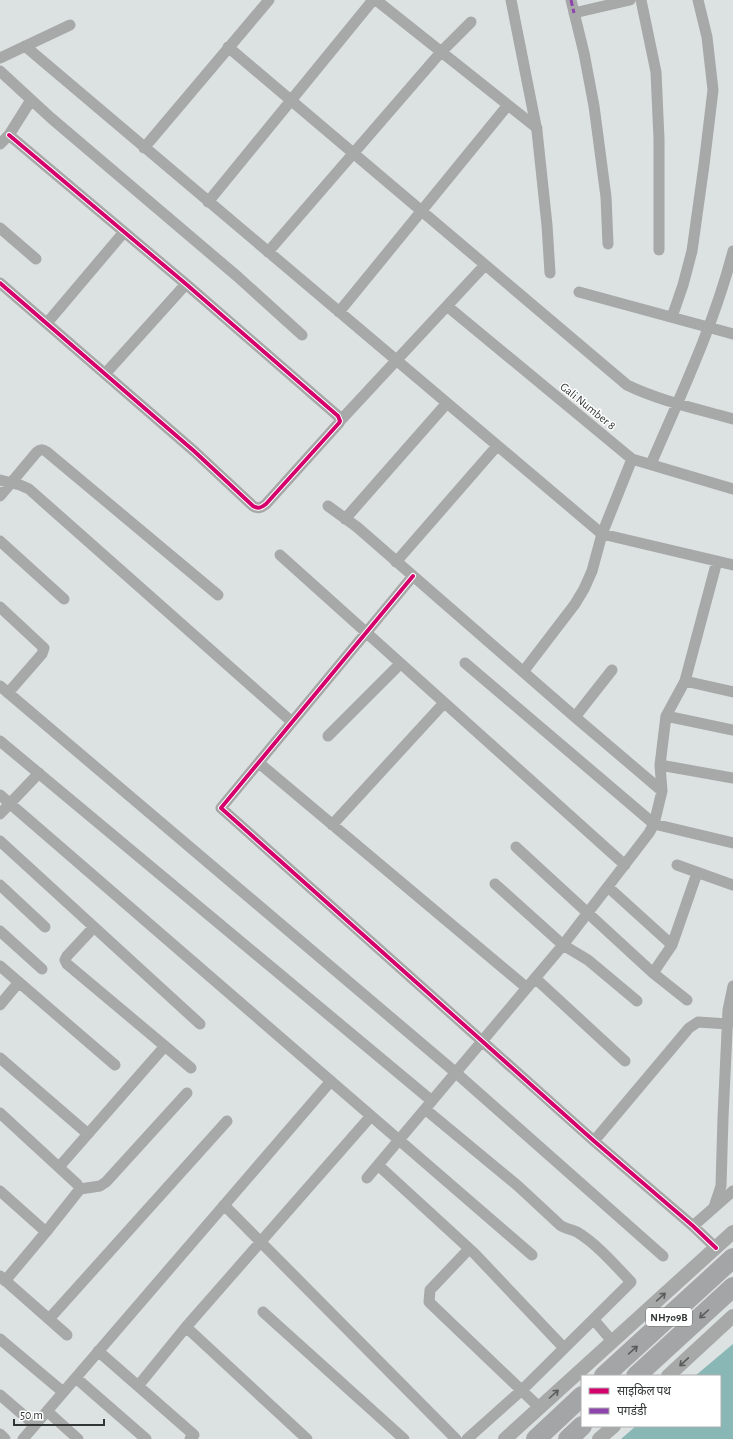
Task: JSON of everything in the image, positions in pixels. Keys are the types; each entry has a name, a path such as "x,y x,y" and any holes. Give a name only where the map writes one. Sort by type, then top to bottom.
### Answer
{"highway":[{"name":"NH709B","path":"605,1375 733,1258"},
{"name":"NH709B","path":"637,1375 733,1288"},
{"path":"536,1439 581,1397"},
{"path":"568,1439 581,1427"}],"street":[{"path":"144,148 268,0"},
{"path":"208,202 291,100 377,0 537,128"},
{"path":"511,0 537,128 547,225 550,273"},
{"path":"571,0 584,53 594,106 606,197 608,244"},
{"path":"574,13 630,0"},
{"path":"641,0 656,72 659,139 659,250"},
{"path":"672,317 683,285 692,251 713,90 708,37 698,0"},
{"path":"268,252 441,52 471,22"},
{"path":"0,58 70,25"},
{"path":"25,46 602,534 733,564"},
{"path":"228,47 627,386 678,404 733,419"},
{"path":"0,71 31,100 238,277 302,335"},
{"path":"0,144 9,134 31,100"},
{"path":"339,312 508,105"},
{"path":"9,134 186,284 338,416 340,420"},
{"path":"0,228 36,258"},
{"path":"47,323 124,232"},
{"path":"651,464 678,404 709,327 733,251"},
{"path":"0,283 194,451 253,506 257,508 266,504 313,453 340,420 485,265"},
{"path":"105,374 186,284"},
{"path":"579,292 733,334"},
{"name":"Gali Number 8","path":"447,306 632,459 733,489"},
{"path":"345,519 447,403"},
{"path":"396,562 498,446"},
{"path":"0,496 5,481 39,450 43,449 218,595"},
{"path":"523,672 575,604 584,589 592,571 602,534 632,459"},
{"path":"5,481 28,489 292,722"},
{"path":"328,506 413,576 662,791"},
{"path":"0,542 64,599"},
{"path":"280,555 625,865"},
{"path":"367,1178 563,945 644,842 654,824 662,791 660,765 666,716 685,681 717,561"},
{"path":"413,576 221,808 594,1141 712,1244"},
{"path":"0,608 44,648 42,654 4,689 455,1072 663,1256"},
{"path":"465,663 654,824 733,843"},
{"path":"328,736 400,664"},
{"path":"575,717 612,670"},
{"path":"685,681 733,692"},
{"path":"332,825 444,703"},
{"path":"666,716 733,730"},
{"path":"0,741 428,1105 560,1225 576,1231 589,1241 631,1282 596,1321 564,1348 523,1392 467,1439"},
{"path":"259,763 527,988"},
{"path":"660,765 733,778"},
{"path":"0,814 39,774"},
{"path":"0,795 532,1255"},
{"path":"0,841 200,1024"},
{"path":"516,847 653,973 687,1000"},
{"path":"677,865 733,885"},
{"path":"653,973 672,945 697,873"},
{"path":"495,884 563,945 588,960 637,1001"},
{"path":"0,885 45,927"},
{"path":"608,887 672,945"},
{"path":"94,927 70,951 65,960 67,964 191,1068"},
{"path":"0,931 42,969"},
{"path":"0,966 115,1065"},
{"path":"535,978 624,1061"},
{"path":"0,1005 19,982"},
{"path":"714,1206 721,1186 728,1024 733,988"},
{"path":"594,1141 688,1028 698,1022 728,1024"},
{"path":"59,1167 165,1046"},
{"path":"0,1058 88,1134"},
{"path":"23,1439 331,1081"},
{"path":"68,1335 3,1279 46,1232 80,1190 100,1186 106,1182 186,1093"},
{"path":"0,1113 77,1184 80,1190"},
{"path":"138,1386 186,1327 371,1116"},
{"path":"49,1318 227,1121"},
{"path":"378,1165 469,1249 564,1348"},
{"path":"0,1191 46,1232"},
{"path":"695,1228 714,1206 733,1191"},
{"path":"224,1204 456,1439"},
{"path":"505,1439 536,1404 609,1337 712,1244 733,1232"},
{"path":"469,1249 430,1290 429,1302 536,1404"},
{"path":"263,1312 404,1439"},
{"path":"669,1375 733,1316"},
{"path":"596,1321 609,1337"},
{"path":"186,1327 307,1439"},
{"path":"0,1338 63,1392"},
{"path":"98,1351 194,1438"},
{"path":"76,1378 146,1439"},
{"path":"0,1395 35,1425"},
{"path":"47,1411 78,1439"},
{"path":"599,1439 613,1427"},
{"path":"0,1434 5,1439"}],"water":[{"path":"733,1344 733,1439 621,1439 635,1427 721,1427 721,1375 696,1375"}],"marked path":[{"path":"571,0 574,13"}],"cycle path":[{"path":"0,283 194,451 256,508 260,508 266,504 340,421 338,416 186,284 9,135"},
{"path":"413,576 221,808 716,1248"}]}
